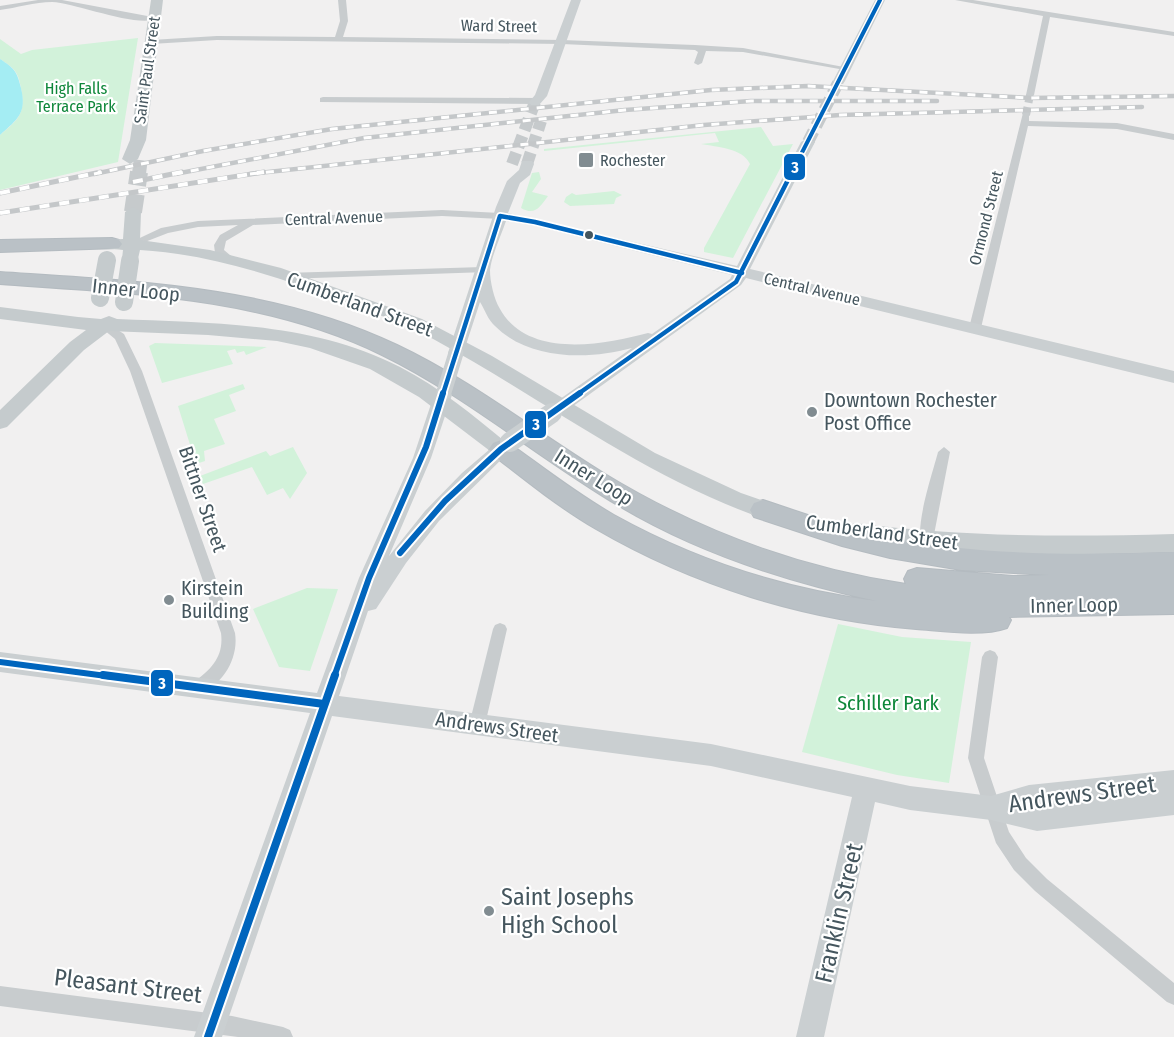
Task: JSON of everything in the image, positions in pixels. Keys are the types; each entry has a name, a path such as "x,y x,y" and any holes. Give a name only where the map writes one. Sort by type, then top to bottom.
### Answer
{"highway":[{"path":"0,246 120,252"},
{"name":"Inner Loop","path":"0,268 126,277 235,290 298,303 360,322 459,369 607,468 659,498 738,534 816,558 888,574 981,586 1174,584"},
{"name":"Inner Loop","path":"0,278 124,288 230,301 292,314 352,333 410,359 469,393 582,471 651,512 731,549 821,578 885,592 982,604 1047,606 1174,603"},
{"path":"505,446 583,508 635,539 723,577 796,599 880,614 950,620 1024,619 1174,608"},
{"path":"763,510 863,542 958,559 1042,565 1174,563"}],"main road":[{"name":"Saint Paul Street","path":"135,158 157,0"},
{"path":"540,100 576,0"},
{"path":"839,81 880,0"},
{"path":"341,656 374,595 405,547 445,501 505,446 731,286 742,273 808,142"},
{"path":"512,164 509,173 514,181"},
{"path":"211,1030 376,560 422,458 500,216 514,181 525,172 527,164"},
{"path":"104,326 100,312 100,298 120,252 127,213"},
{"name":"Central Avenue","path":"500,216 535,222 1174,377"},
{"name":"Cumberland Street","path":"120,252 178,249 285,276 376,307 441,334 458,349 556,410 660,467 709,490 763,510 849,532 927,541 1027,547 1174,543"},
{"path":"0,422 77,346 118,313 124,302 120,252"},
{"path":"483,270 486,298 497,318 517,335 547,347 573,351 608,349 644,340 675,326"},
{"path":"0,313 104,326 229,328 296,337 339,349 378,364 442,397 505,446"},
{"name":"Andrews Street","path":"0,662 711,755 910,798 991,808 1037,819 1174,803"},
{"name":"Andrews Street","path":"991,808 1029,797 1174,781"},
{"name":"Franklin Street","path":"810,1037 860,821 865,788"}],"street":[{"path":"0,8 52,0 132,17 154,18"},
{"path":"338,39 344,21 342,0"},
{"path":"959,0 1174,34"},
{"path":"1030,95 1047,14"},
{"name":"Ward Street","path":"151,42 206,38 562,42 695,47 761,53 845,68"},
{"path":"695,47 702,51 698,63"},
{"path":"323,100 540,100"},
{"name":"Ormond Street","path":"975,328 1025,119 1117,126 1174,137"},
{"name":"Central Avenue","path":"120,252 165,230 185,225 442,213 500,216"},
{"name":"Central Avenue","path":"232,261 219,251 218,246 223,237 241,228 268,221"},
{"path":"285,276 483,270"},
{"name":"Bittner Street","path":"104,326 120,337 136,371 230,646 217,672 199,687"},
{"path":"927,541 928,522 944,452"},
{"path":"477,725 500,629"},
{"path":"990,657 976,759 991,808 1006,845 1030,874 1090,927 1174,995"},
{"name":"Pleasant Street","path":"0,996 211,1030 283,1037"}],"green space":[{"name":"High Falls Terrace Park","path":"138,38 118,162 0,190 0,135 20,115 22,97 17,74 0,59 0,39 21,54 32,50"},
{"path":"761,127 773,146 793,144 733,258 704,252 704,248 750,164 736,151 701,144 719,142 715,133 544,151 544,149"},
{"path":"539,172 541,179 532,192 548,196 534,211 521,208 532,173"},
{"path":"614,191 622,195 616,198 614,204 570,206 564,202 566,197 572,193 576,195"},
{"path":"155,343 267,347 246,355 244,351 237,353 235,349 227,351 233,364 162,383 149,346"},
{"path":"243,384 245,389 229,395 236,411 214,419 225,444 204,451 205,461 196,464 178,406"},
{"path":"293,447 307,473 290,499 283,488 267,495 252,467 203,484 200,476 266,451 270,456"},
{"path":"307,588 338,589 310,671 279,667 253,609"},
{"name":"Schiller Park","path":"838,624 902,637 971,642 949,783 897,775 802,752"}],"water":[{"path":"0,59 16,74 23,104 20,115 0,135"}],"tunnel":[{"path":"808,142 839,81"},
{"path":"1026,115 1030,95"},
{"path":"512,164 535,102"},
{"path":"527,164 541,121"},
{"path":"139,174 141,157"},
{"path":"133,212 139,172"}],"railway":[{"path":"94,174 203,151 332,129 711,90 808,86 1030,98 1174,96"},
{"path":"175,174 364,138 625,110 751,101 937,101"},
{"path":"254,174 704,125 840,115 1142,107"},
{"path":"0,193 101,172"},
{"path":"133,182 182,172"},
{"path":"254,174 264,172"},
{"path":"0,213 254,174"}],"transit line":[{"name":"3","path":"400,553 445,501 501,449 736,282 880,0"},
{"name":"3","path":"208,1037 369,578 426,447 500,216 535,222 742,273"},
{"name":"3","path":"0,662 324,704"}],"place":[{"name":"Rochester","path":"586,160"},
{"name":"Downtown Rochester Post Office","path":"812,412"},
{"name":"Kirstein Building","path":"169,600"},
{"name":"Saint Josephs High School","path":"489,911"}]}
